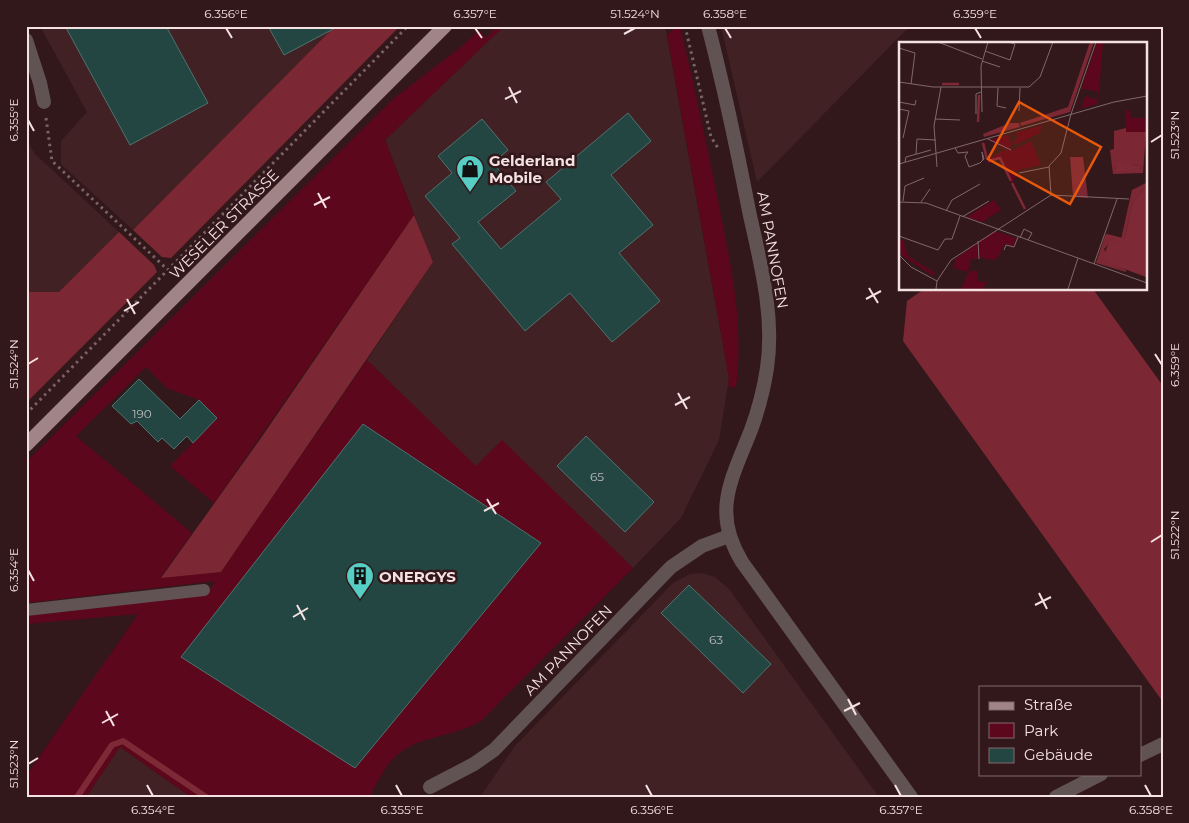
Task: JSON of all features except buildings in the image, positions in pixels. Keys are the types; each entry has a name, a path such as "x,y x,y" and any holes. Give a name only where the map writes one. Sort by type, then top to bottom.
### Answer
{"main road":[{"name":"WESELER STRASSE","path":"26,445 445,26"}],"street":[{"name":"AM PANNOFEN","path":"708,26 742,172 768,311 767,367 761,397 752,428 732,475 725,500 725,521 742,562 912,797"},
{"path":"26,40 35,65 44,102"},
{"name":"AM PANNOFEN","path":"430,787 467,768 494,750 671,567 702,546 730,536"},
{"path":"1142,754 1163,744"},
{"path":"1056,797 1098,776"}],"lane":[{"path":"26,610 204,590"}],"path":[{"path":"26,414 169,271 408,26"},
{"path":"685,26 709,128"},
{"path":"44,102 52,161 169,271"}],"shaded area":[{"path":"40,26 329,26 332,29 133,230 61,164 61,141 87,112"},
{"path":"330,26 400,26 171,258 162,257 133,230 332,29"},
{"path":"504,26 665,26 729,378 719,440 681,518 633,568 502,441 476,467 367,360 433,262 385,140"},
{"path":"721,26 910,26 757,182"},
{"path":"26,139 35,154 119,232 59,292 30,292 26,296"},
{"path":"414,215 433,262 221,572 161,578 261,438"},
{"path":"119,232 154,265 157,272 26,403 26,296 30,292 59,292"},
{"path":"923,290 1094,290 1163,386 1163,702 903,341 907,301"},
{"path":"702,573 715,577 729,589 879,797 480,797 515,746 673,583 690,574"},
{"path":"120,747 191,797 86,797"}],"green space":[{"path":"498,26 504,26 385,140 414,215 214,503 170,466 217,418 199,400 167,388 146,367 76,436 192,533 161,577 221,572 367,360 476,466 502,440 633,568 482,720 461,730 416,743 397,755 386,768 371,793 375,797 191,797 120,747 86,797 26,797 26,776 138,614 26,624 26,616 207,595 215,581 26,603 26,462 393,99 461,47 479,30 486,38"},
{"path":"680,26 732,271 738,339 736,388 728,386 729,378 667,35"}],"waterway":[{"path":"77,797 112,745 123,741 206,797"}],"place":[{"name":"Gelderland Mobile","path":"470,193"},
{"name":"ONERGYS","path":"360,600"}]}
